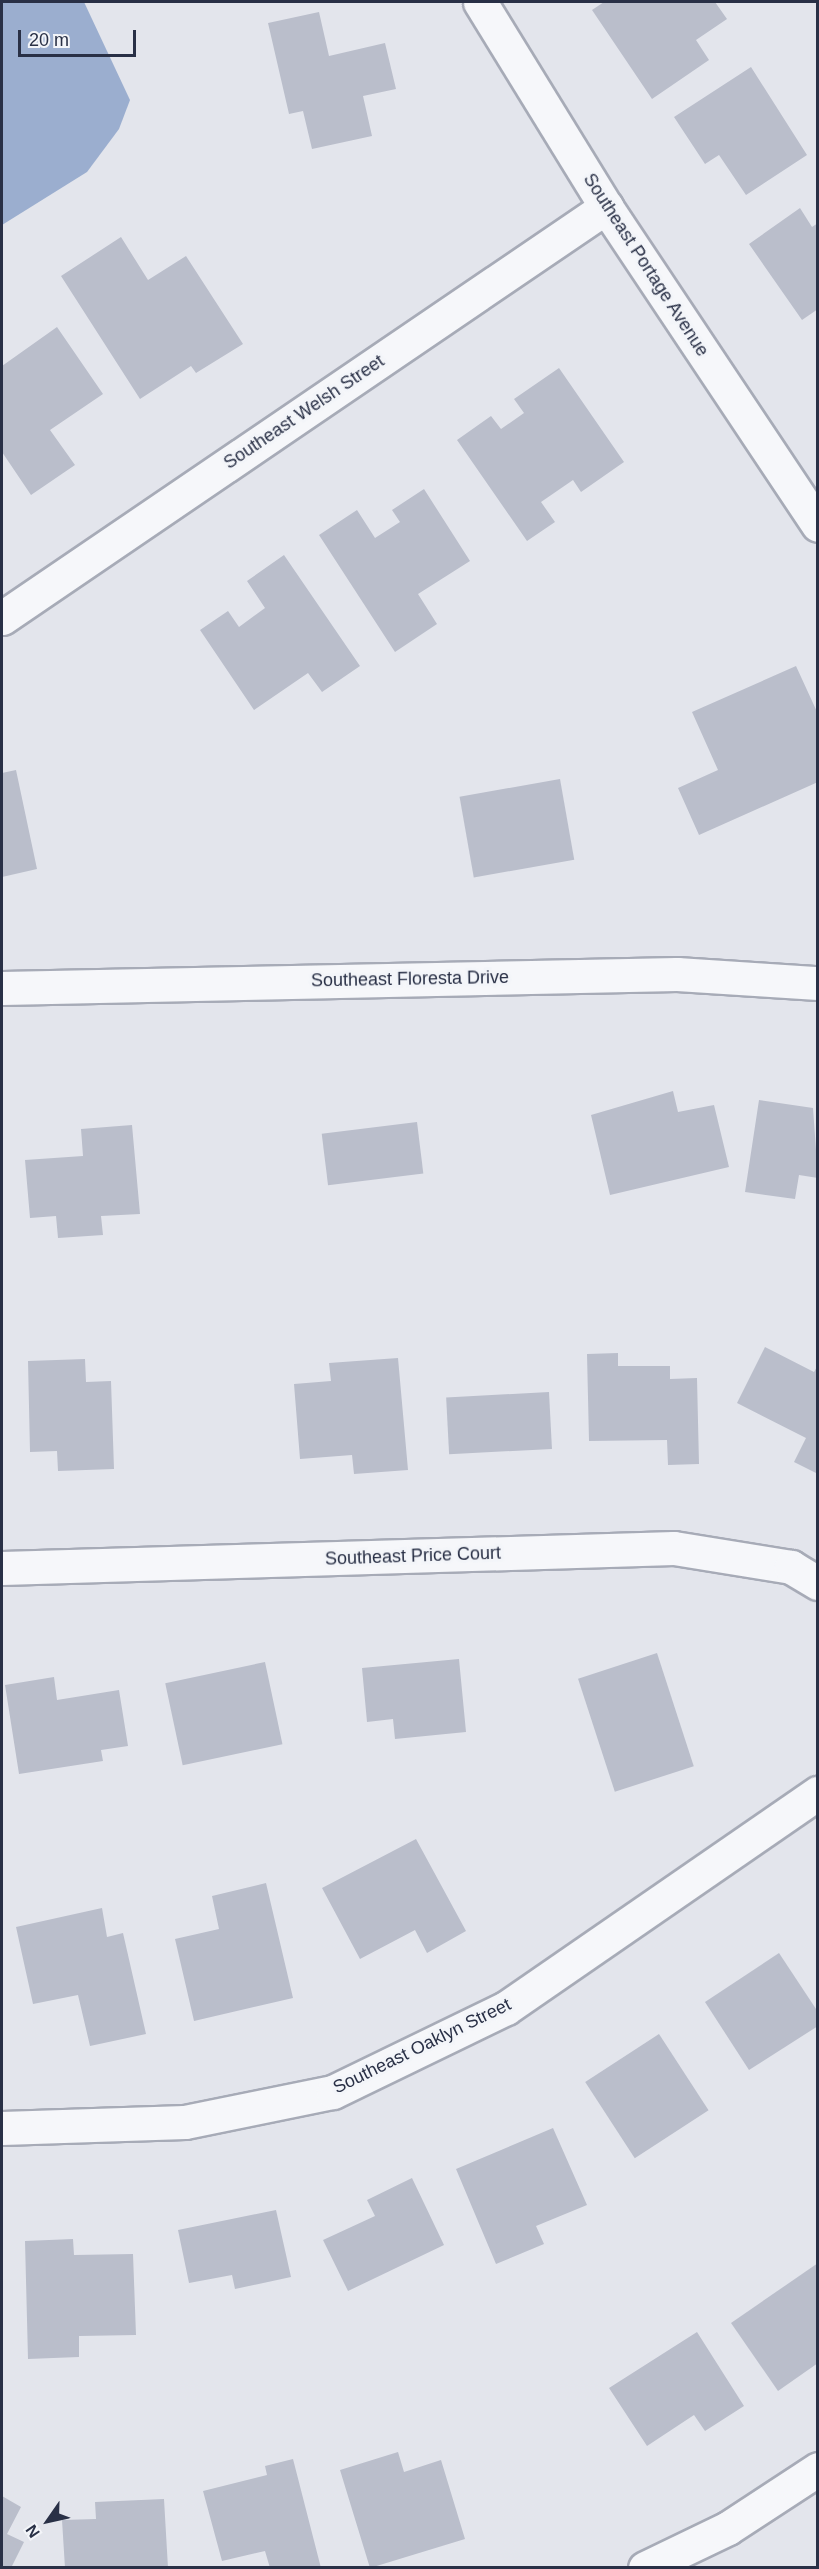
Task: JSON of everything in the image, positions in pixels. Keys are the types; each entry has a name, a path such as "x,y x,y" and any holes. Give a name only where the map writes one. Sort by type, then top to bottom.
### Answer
{"street":[{"name":"Southeast Portage Avenue","path":"480,2 606,207 818,525"},
{"name":"Southeast Welsh Street","path":"2,618 606,207"},
{"name":"Southeast Floresta Drive","path":"2,988 677,974 818,983"},
{"name":"Southeast Price Court","path":"2,1568 674,1548 791,1567 818,1584"},
{"name":"Southeast Oaklyn Street","path":"2,2128 185,2122 333,2092 506,2008 818,1793"},
{"path":"645,2568 728,2528 818,2469"}],"water":[{"path":"2,2 84,2 130,100 119,129 87,172 2,225"}],"building":[{"path":"604,2 715,2 727,19 696,40 709,60 652,99 592,10"},
{"path":"319,12 329,56 385,43 396,89 363,96 372,136 312,149 303,111 289,114 268,23"},
{"path":"751,67 807,155 746,195 719,155 705,164 674,117"},
{"path":"800,208 812,227 818,223 818,309 802,320 749,244"},
{"path":"121,237 148,280 186,256 243,344 196,373 191,366 140,399 61,276"},
{"path":"57,327 103,394 50,430 75,465 31,495 2,452 2,366"},
{"path":"559,368 624,462 581,492 573,480 541,502 555,522 527,541 457,440 491,416 501,429 524,413 514,399"},
{"path":"424,489 470,561 418,594 437,624 395,652 319,535 357,510 375,538 400,522 392,510"},
{"path":"284,555 360,666 322,692 308,673 254,710 200,630 228,611 239,627 265,608 247,581"},
{"path":"796,666 818,714 818,782 699,835 678,788 718,770 692,712"},
{"path":"16,770 37,869 2,877 2,773"},
{"path":"560,779 574,860 474,877 460,797"},
{"path":"673,1091 678,1112 714,1105 729,1167 610,1195 591,1115"},
{"path":"759,1100 813,1108 818,1178 799,1175 795,1199 745,1192"},
{"path":"417,1122 423,1174 328,1185 322,1134"},
{"path":"132,1125 140,1214 101,1216 103,1235 58,1238 56,1216 30,1218 25,1160 83,1156 81,1129"},
{"path":"765,1347 814,1372 818,1365 818,1474 794,1462 806,1438 737,1403"},
{"path":"618,1353 618,1366 670,1366 670,1379 697,1378 699,1464 668,1465 667,1440 589,1441 587,1354"},
{"path":"398,1358 408,1470 354,1474 352,1455 300,1459 294,1384 331,1381 329,1363"},
{"path":"85,1359 86,1382 111,1381 114,1469 58,1471 57,1451 30,1452 28,1361"},
{"path":"549,1392 552,1449 449,1454 446,1397"},
{"path":"657,1653 694,1766 615,1792 578,1679"},
{"path":"459,1659 466,1732 395,1739 393,1719 367,1722 362,1668"},
{"path":"265,1662 282,1744 183,1765 165,1683"},
{"path":"54,1677 57,1700 119,1690 128,1746 101,1750 103,1761 19,1774 5,1685"},
{"path":"416,1839 466,1931 427,1953 415,1930 360,1959 322,1888"},
{"path":"266,1883 293,1998 194,2021 175,1939 219,1929 212,1896"},
{"path":"102,1908 107,1937 123,1933 146,2034 90,2046 78,1995 33,2004 16,1927"},
{"path":"779,1953 818,2012 818,2026 749,2070 705,2002"},
{"path":"659,2034 709,2110 635,2158 585,2082"},
{"path":"553,2128 587,2205 536,2226 544,2244 496,2264 456,2169"},
{"path":"412,2178 444,2245 348,2291 323,2240 375,2216 367,2200"},
{"path":"276,2210 291,2277 235,2289 232,2275 189,2283 178,2230"},
{"path":"73,2239 74,2255 133,2254 136,2335 79,2336 79,2357 28,2359 25,2241"},
{"path":"818,2263 818,2363 778,2391 731,2323"},
{"path":"697,2332 744,2406 705,2431 694,2415 647,2446 609,2388"},
{"path":"398,2452 404,2472 441,2460 465,2539 370,2568 340,2470"},
{"path":"293,2459 321,2568 270,2568 265,2551 222,2561 203,2491 267,2475 265,2466"},
{"path":"2,2496 21,2507 7,2534 24,2542 11,2568 2,2568"},
{"path":"164,2499 168,2568 65,2568 62,2520 96,2519 95,2502"}]}
